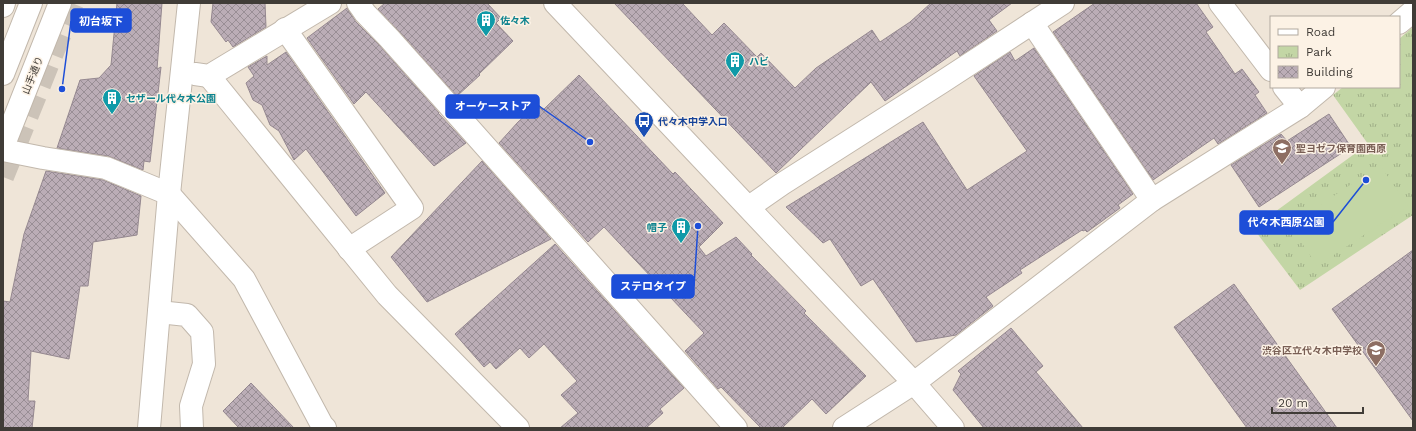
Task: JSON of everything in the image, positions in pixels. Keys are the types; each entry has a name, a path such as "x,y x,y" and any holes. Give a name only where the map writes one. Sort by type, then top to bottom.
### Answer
{"main road":[{"path":"3,74 32,3"},
{"name":"山手通り","path":"3,148 60,3"},
{"path":"149,428 169,194 189,3"},
{"path":"182,72 209,76 330,3"},
{"path":"358,3 365,13 389,38 736,428"},
{"path":"555,3 914,383 953,428"},
{"path":"749,207 788,180 1063,3"},
{"path":"1220,3 1270,69"},
{"path":"1400,22 1413,11"},
{"path":"1032,23 1152,200"},
{"path":"285,29 412,208 349,249"},
{"path":"209,76 388,296 518,428"},
{"path":"1285,88 1300,107"},
{"path":"844,428 914,383 1152,200 1300,107 1323,88"},
{"path":"3,148 42,158 106,168 169,194 244,279 322,425 325,428"},
{"path":"159,312 187,315 202,332 204,364 191,406 192,428"}],"green space":[{"path":"1413,27 1413,215 1300,290 1253,228 1368,144 1333,95 1342,88 1400,88 1400,38"},
{"path":"1380,165 1408,206 1317,266 1290,225"}],"building":[{"name":"セザール代々木公園","path":"117,3 162,3 157,69 161,67 150,162 144,161 143,170 108,156 57,148 80,80 99,78 111,65"},
{"path":"213,3 265,3 266,27 233,47 228,40 226,42 211,22"},
{"path":"385,3 487,3 501,18 496,23 513,41 457,96 378,9"},
{"name":"ハビ","path":"614,3 682,3 712,35 724,23 757,57 761,53 795,88 816,68 872,30 880,42 910,22 931,3 1012,3 989,20 997,31 960,56 957,51 885,101 871,82 776,173"},
{"path":"1095,3 1196,3 1213,27 1206,32 1235,74 1242,69 1259,92 1255,95 1267,113 1218,144 1214,138 1153,180 1053,32"},
{"path":"347,8 356,22 380,46 466,143 434,166 366,92 354,104 307,38"},
{"path":"1034,48 1133,194 1118,205 1120,208 1087,232 1082,230 1020,270 1022,273 986,297 993,306 956,335 916,342 873,279 861,286 830,239 823,243 786,207 923,122 967,190 1027,151 974,76 1010,52 1015,61"},
{"path":"286,52 385,193 356,216 306,149 294,160 279,131 270,125 262,105 253,100 246,83 254,76 248,67 267,56 267,65"},
{"path":"579,75 673,174 675,172 723,223 699,247 706,256 736,237 752,254 751,255 806,311 804,313 866,376 826,414 812,399 782,428 761,428 721,387 718,389 685,351 704,333 604,227 588,242 499,143 518,122 538,104 543,110"},
{"name":"聖ヨゼフ保育園西原","path":"1329,114 1351,147 1259,207 1231,165 1281,134 1287,141"},
{"path":"482,161 551,239 427,302 391,257"},
{"path":"46,171 103,180 141,196 137,235 93,242 88,286 80,286 69,359 31,351 28,401 35,401 32,428 3,428 3,301 10,302 24,234"},
{"path":"555,244 684,388 660,409 663,413 646,428 560,428 578,413 561,395 577,381 544,344 529,358 520,348 496,369 490,362 484,367 455,334"},
{"path":"1413,250 1413,421 1332,309"},
{"path":"1234,284 1337,428 1247,428 1174,327"},
{"path":"1011,328 1043,366 1036,372 1083,428 984,428 953,390 961,374 958,371"},
{"path":"251,383 294,428 239,428 223,411"}],"tunnel":[{"path":"3,177 73,3"}],"place":[{"name":"佐々木","path":"486,37"},
{"name":"ハビ","path":"735,78"},
{"name":"初台坂下","path":"62,89"},
{"name":"セザール代々木公園","path":"112,115"},
{"name":"代々木中学入口","path":"644,138"},
{"name":"オーケーストア","path":"590,142"},
{"name":"聖ヨゼフ保育園西原","path":"1282,165"},
{"name":"代々木西原公園","path":"1366,180"},
{"name":"ステロタイプ","path":"698,226"},
{"name":"帽子","path":"681,244"},
{"name":"渋谷区立代々木中学校","path":"1376,367"}]}
